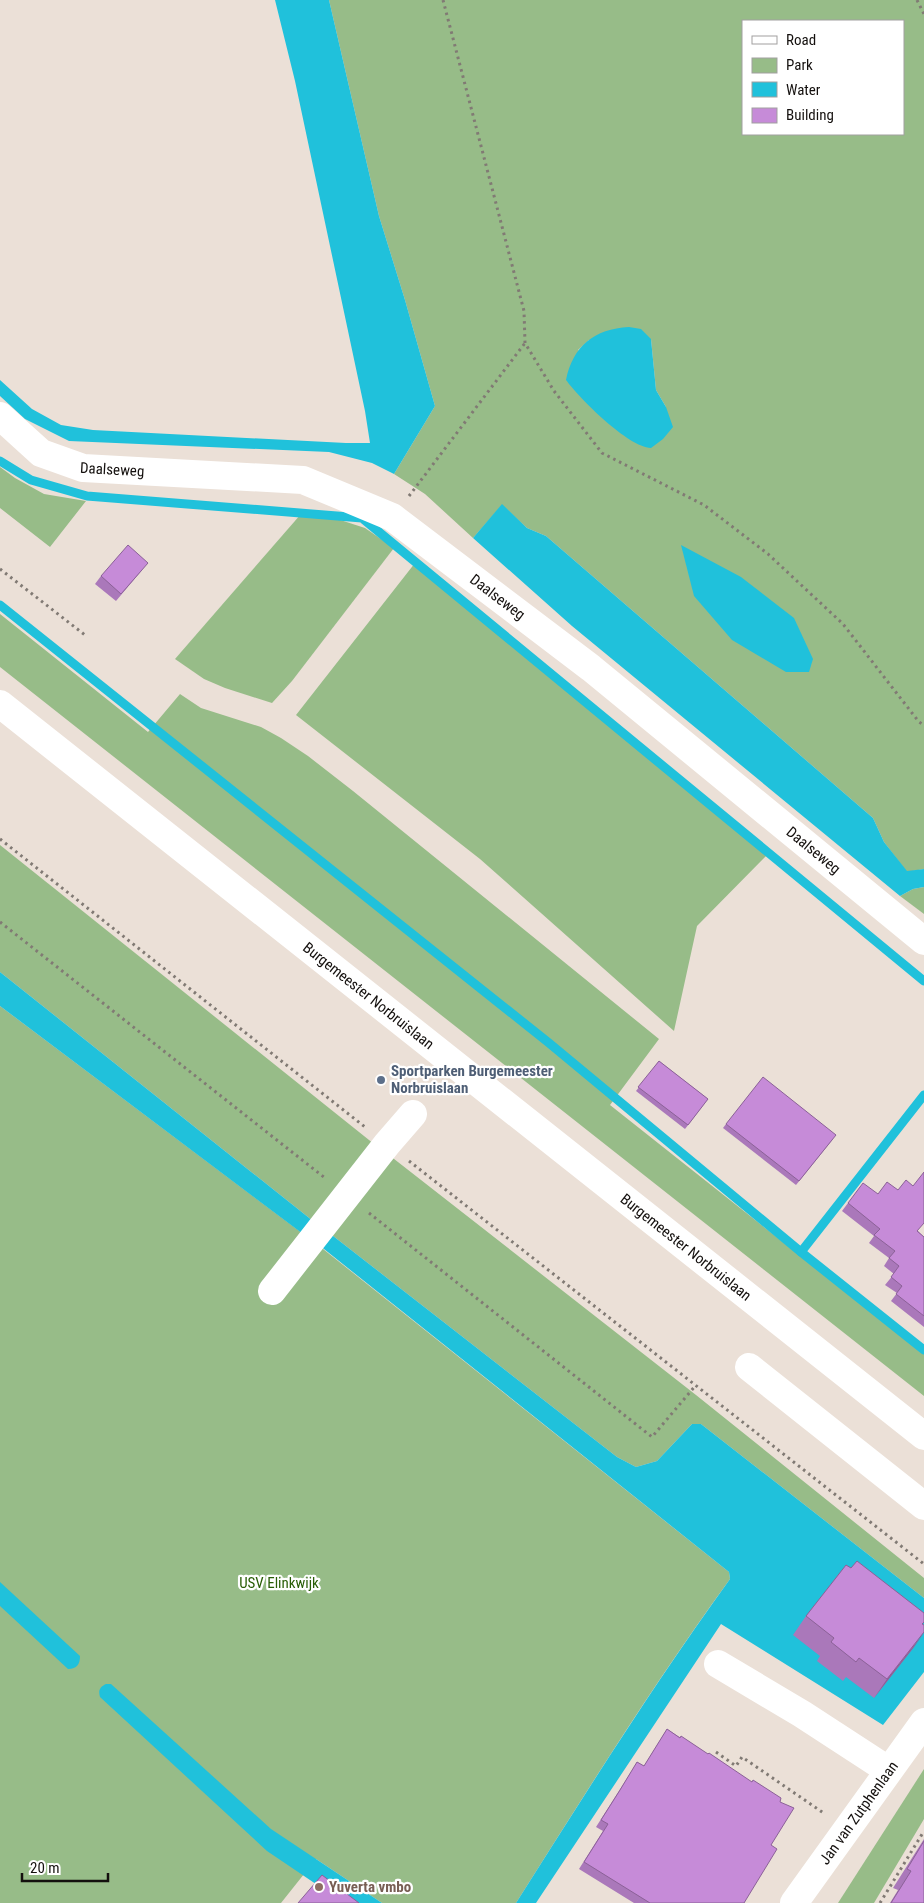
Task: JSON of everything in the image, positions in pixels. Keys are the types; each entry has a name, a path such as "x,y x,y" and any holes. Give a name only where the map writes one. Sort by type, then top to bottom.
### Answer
{"street":[{"name":"Daalseweg","path":"0,416 41,453 83,468 304,480 392,517 590,668 924,941"},
{"name":"Burgemeester Norbruislaan","path":"0,704 924,1436"},
{"path":"272,1291 387,1144 413,1114"},
{"path":"749,1367 924,1506"},
{"path":"718,1664 802,1714 888,1770"},
{"name":"Jan van Zutphenlaan","path":"806,1898 846,1828 924,1722"}],"path":[{"path":"443,0 524,311 525,343 554,391 602,453 704,505 768,554 843,624 924,725"},
{"path":"917,0 924,14"},
{"path":"392,517 525,343"},
{"path":"0,569 85,635"},
{"path":"0,839 924,1564"},
{"path":"716,1752 736,1766 742,1757 846,1828"},
{"path":"880,1903 924,1831"}],"green space":[{"path":"329,0 924,0 924,869 907,872 884,842 873,818 546,536 527,528 502,505 473,538 425,494 394,474 435,406 379,216","holes":["651,339 656,390 666,407 578,350 589,340"]},
{"path":"0,467 15,478 44,494 86,501 50,547 0,508"},
{"path":"301,514 331,517 365,528 394,548 292,681 272,703 204,679 175,659"},
{"path":"415,563 448,588 769,853 697,926 674,1031 480,859 296,715"},
{"path":"0,614 148,732 180,694 201,708 261,727 281,738 308,756 353,791 659,1039 610,1105 924,1354 924,1396 0,667"},
{"path":"0,845 374,1144 313,1221 0,972"},
{"path":"924,887 924,914 900,896 913,889"},
{"name":"USV Elinkwijk","path":"0,1006 318,1245 729,1572 730,1579 647,1698 516,1903 382,1903 316,1859 281,1903 0,1903"},
{"path":"389,1155 696,1395 924,1578 924,1598 701,1424 692,1424 657,1461 636,1467 617,1457 328,1232"},
{"path":"924,1769 924,1819 874,1903 838,1903"}],"water":[{"path":"275,0 329,0 379,216 435,406 394,474 372,463 329,452 69,441 25,419 0,396 0,380 32,409 61,425 93,430 370,443 365,411 295,81"},
{"path":"629,327 641,329 651,339 656,390 666,407 673,427 663,439 651,448 641,446 630,440 605,421 566,380 574,358 587,342 605,331"},
{"path":"502,504 527,528 546,536 873,818 884,842 907,871 924,869 924,887 913,889 900,896 572,626 473,538"},
{"path":"681,545 741,577 794,618 813,659 809,672 786,672 732,640 694,596"},
{"path":"0,972 313,1221 303,1234 0,1006"},
{"path":"328,1232 617,1457 636,1467 657,1461 692,1424 701,1424 924,1598 924,1672 883,1725 721,1624 536,1903 516,1903 647,1699 730,1579 729,1572 319,1245"},
{"path":"0,1582 80,1656 79,1664 76,1667 68,1669 0,1606"},
{"path":"106,1684 111,1684 271,1829 382,1903 344,1903 267,1851 100,1697 100,1689"}],"building":[{"path":"128,545 148,563 121,594 101,576"},
{"path":"659,1061 708,1099 688,1125 638,1087"},
{"path":"763,1077 836,1135 799,1181 726,1124"},
{"path":"924,1172 924,1223 917,1231 924,1237 924,1316 896,1294 902,1286 891,1277 899,1266 889,1258 895,1251 874,1235 880,1229 848,1203 863,1183 878,1194 887,1182 898,1190 906,1180 913,1186"},
{"path":"857,1561 924,1613 924,1622 922,1624 924,1625 924,1632 887,1679 859,1658 856,1662 831,1642 834,1638 806,1616 846,1565 851,1568"},
{"path":"667,1729 781,1798 780,1802 794,1808 771,1845 777,1849 744,1903 650,1903 584,1862 608,1824 601,1820 637,1762 644,1766"},
{"path":"924,1841 924,1903 891,1903 911,1871 907,1869"},
{"name":"Yuverta vmbo","path":"322,1875 359,1903 298,1903"}],"waterway":[{"path":"0,461 31,480 87,496 362,518 924,981"},
{"path":"0,605 549,1043 801,1252 924,1350"},
{"path":"801,1252 924,1095"}],"place":[{"name":"Sportparken Burgemeester Norbruislaan","path":"381,1080"},
{"name":"Yuverta vmbo","path":"319,1887"}]}
